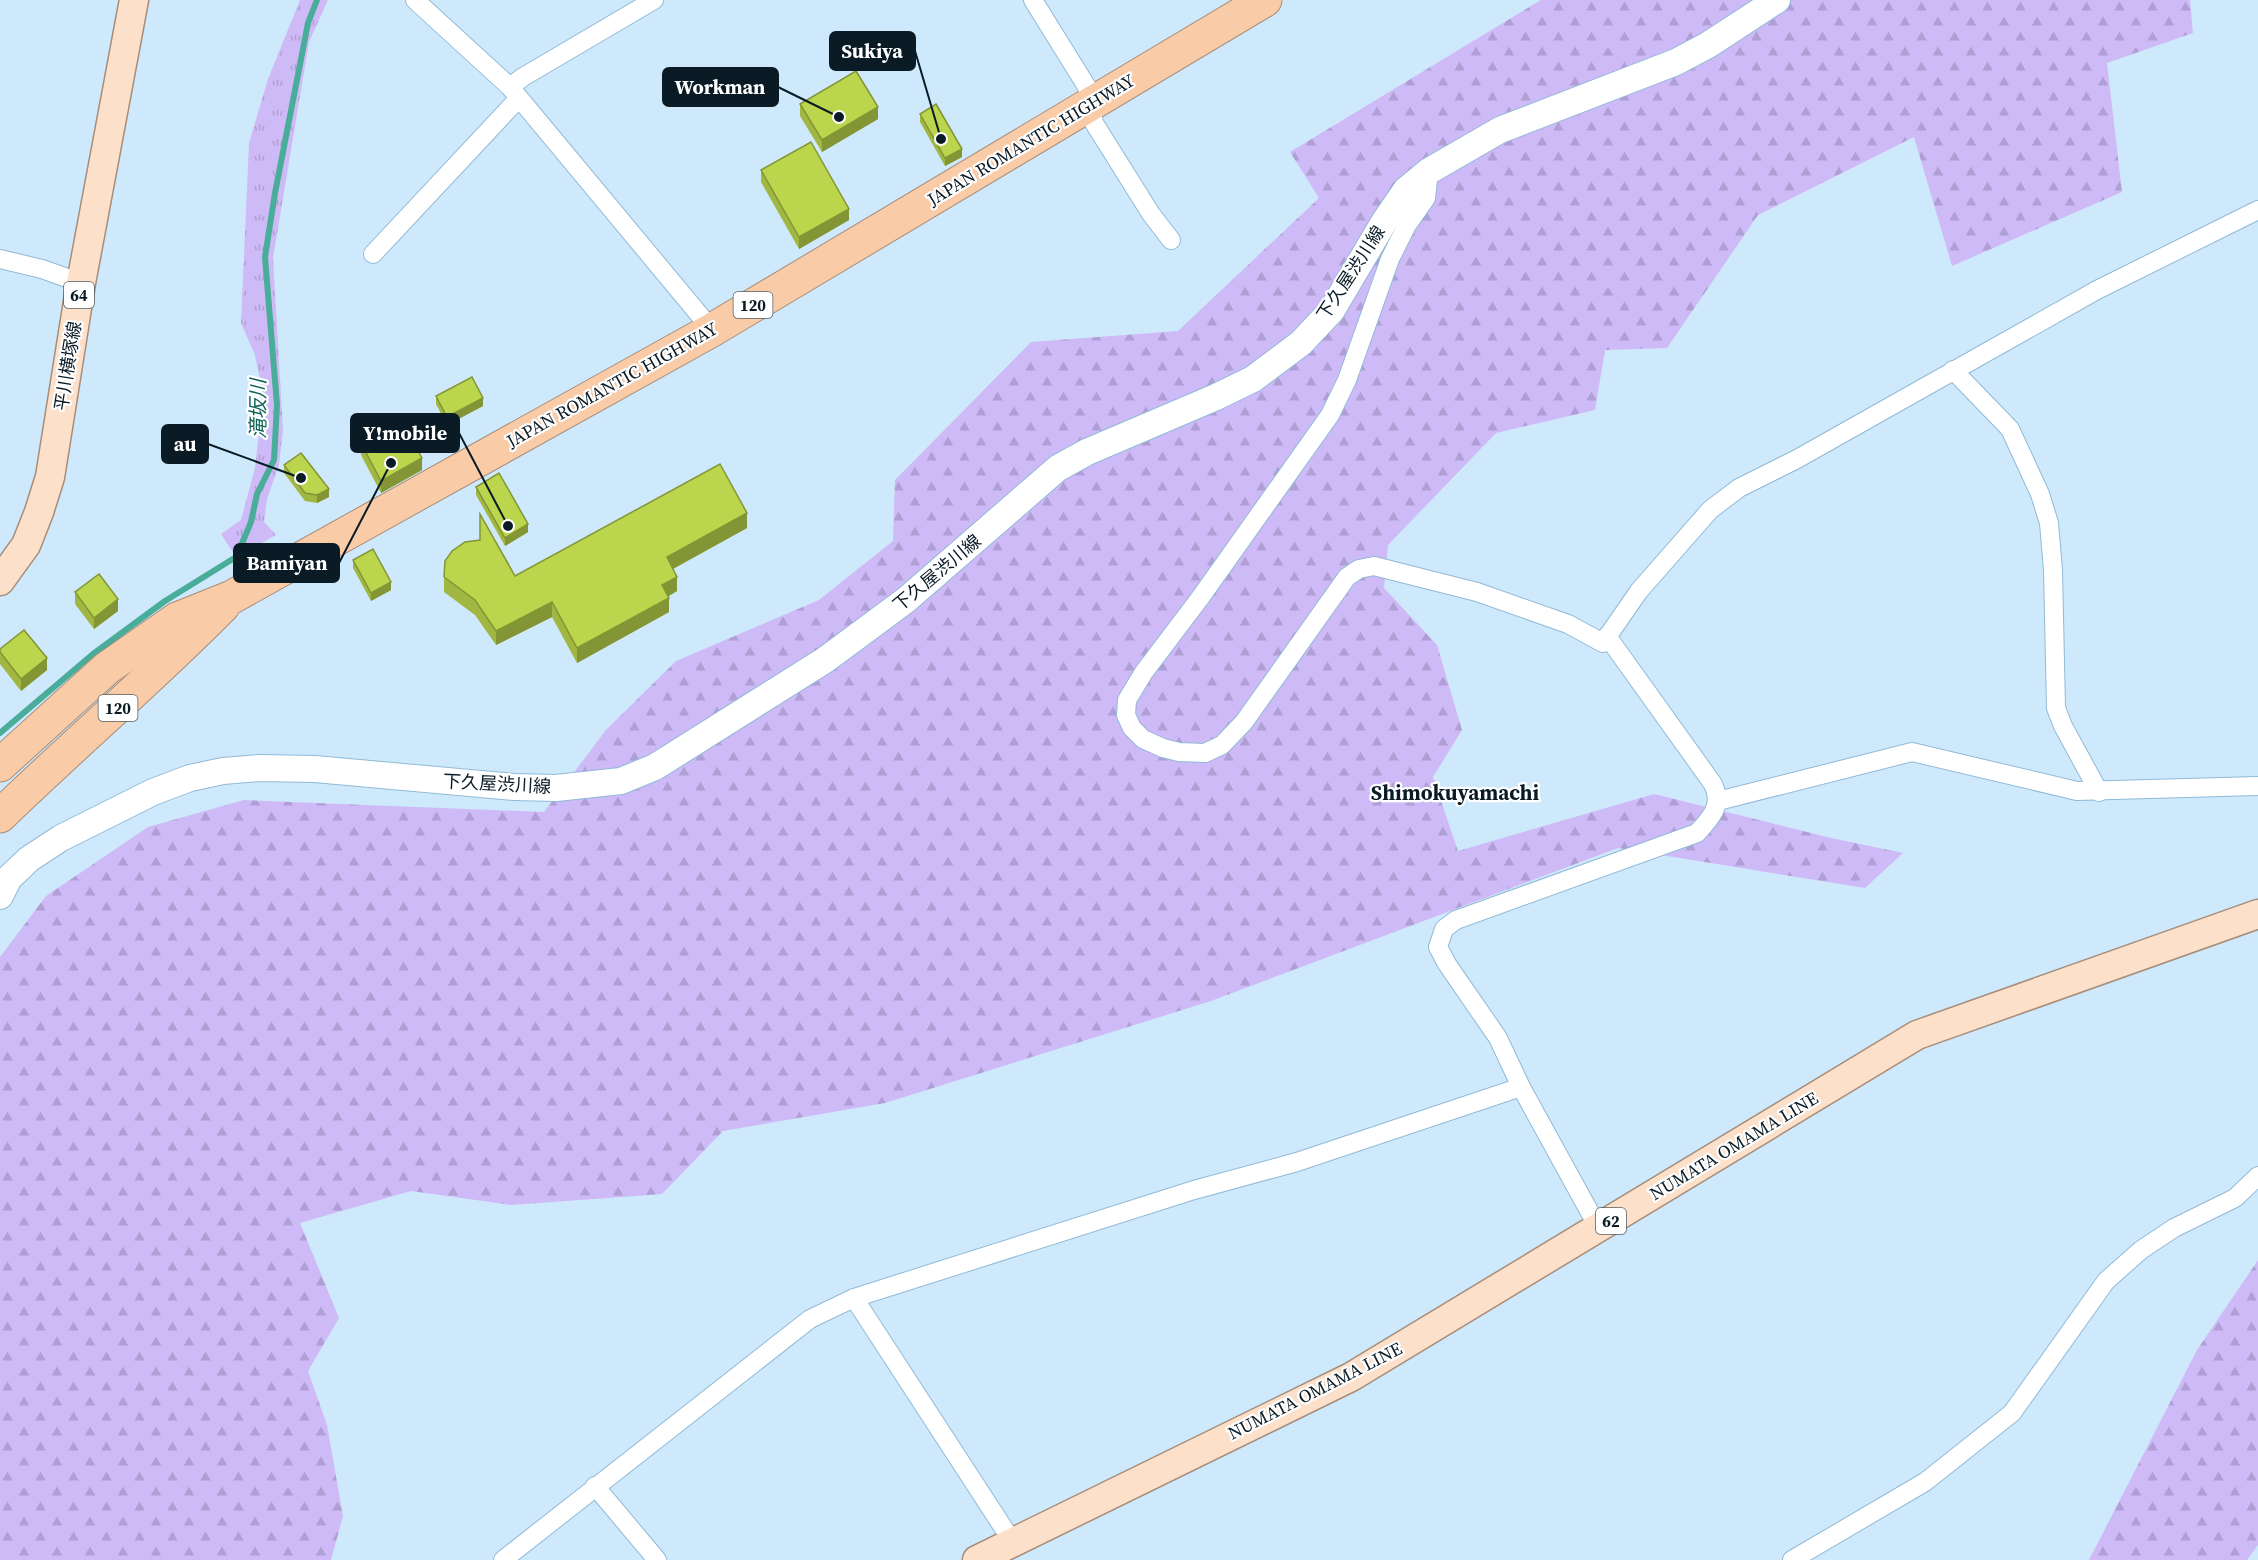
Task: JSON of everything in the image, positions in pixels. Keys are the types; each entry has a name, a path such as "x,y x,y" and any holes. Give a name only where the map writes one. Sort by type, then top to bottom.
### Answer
{"highway":[{"name":"JAPAN ROMANTIC HIGHWAY","path":"0,765 107,668 177,618 232,597 712,330 1266,0"},
{"name":"JAPAN ROMANTIC HIGHWAY","path":"0,816 45,772 136,691 232,597"}],"main road":[{"name":"平川横塚線","path":"0,581 26,545 50,477 81,283 134,0"},
{"name":"下久屋渋川線","path":"0,896 9,878 29,859 61,838 153,792 190,778 224,771 259,768 315,770 514,787 556,788 621,781 655,767 758,703 906,600 1058,468 1087,452 1253,379 1300,343 1332,310 1384,222 1406,190 1429,171 1500,130 1676,62 1708,45 1778,0"},
{"name":"NUMATA OMAMA LINE","path":"977,1560 1351,1377 1917,1035 2258,914"}],"street":[{"path":"415,0 514,93 712,330"},
{"path":"373,254 514,93 523,77 654,0"},
{"path":"1033,0 1087,87 1094,123 1151,214 1171,240"},
{"path":"1429,171 1426,198 1407,225 1390,259 1347,380 1330,415 1200,598 1144,672 1127,700 1126,715 1132,728 1143,740 1179,752 1205,753 1222,745 1244,722 1347,577 1359,569 1374,566 1477,592 1568,624 1603,644 1639,591 1710,510 1738,488 1797,459 2097,290 2258,210"},
{"path":"0,258 42,269 81,283"},
{"path":"1953,370 2010,429 2040,494 2049,523 2053,570 2056,708 2063,726 2099,792"},
{"path":"1599,1229 1521,1087 1498,1038 1438,947 1444,929 1456,920 1697,833 1712,816 1718,801 1718,793 1713,784 1607,636"},
{"path":"1718,801 1912,752 2077,791 2258,786"},
{"path":"503,1560 810,1319 854,1298 1194,1190 1297,1162 1521,1087"},
{"path":"1792,1560 1925,1482 2012,1413 2106,1281 2141,1250 2174,1228 2235,1198 2258,1176"},
{"path":"854,1298 1012,1541"},
{"path":"595,1486 657,1560"}],"green space":[{"path":"300,0 328,0 309,42 273,258 283,430 279,465 267,499 264,522 276,535 236,557 221,534 241,520 255,468 263,395 255,355 241,323 249,143 268,79"},
{"path":"1541,0 2190,0 2193,33 2107,63 2122,192 1952,266 1914,137 1758,215 1667,348 1605,350 1595,410 1496,433 1388,545 1384,588 1437,645 1462,730 1433,777 1458,851 1654,794 1831,838 1903,853 1865,888 1618,848 1211,1001 885,1103 723,1131 662,1194 512,1205 411,1191 300,1223 339,1318 308,1371 327,1425 343,1516 331,1560 0,1560 0,957 46,896 148,827 244,800 544,812 606,730 676,661 819,600 893,541 895,480 1031,342 1178,331 1319,198 1290,152"},
{"path":"2258,1260 2258,1545 2247,1560 2089,1560 2197,1350"}],"building":[{"path":"856,71 878,107 822,140 800,104"},
{"path":"936,104 962,149 945,158 920,114"},
{"path":"811,142 849,209 799,237 761,170"},
{"path":"472,377 483,398 447,417 436,396"},
{"path":"401,421 422,458 381,481 361,443"},
{"path":"301,453 329,489 317,495 305,493 284,465"},
{"path":"720,464 747,513 667,557 677,577 662,585 669,598 577,648 552,602 496,631 475,600 444,577 445,561 452,551 465,542 480,540 480,514 515,576"},
{"path":"499,473 528,524 505,538 476,487"},
{"path":"373,549 391,582 371,593 353,560"},
{"path":"99,574 118,599 94,618 75,592"},
{"path":"24,630 47,658 21,679 0,649"}],"waterway":[{"name":"滝坂川","path":"0,733 93,654 165,601 236,557 243,541 251,522 257,494 274,460 277,405 265,257 308,23 317,0"}],"place":[{"name":"Workman","path":"839,117"},
{"name":"Sukiya","path":"941,139"},
{"name":"Bamiyan","path":"391,463"},
{"name":"au","path":"301,478"},
{"name":"Y!mobile","path":"508,526"}],"district":[{"name":"Shimokuyamachi","path":"1455,793"}]}
